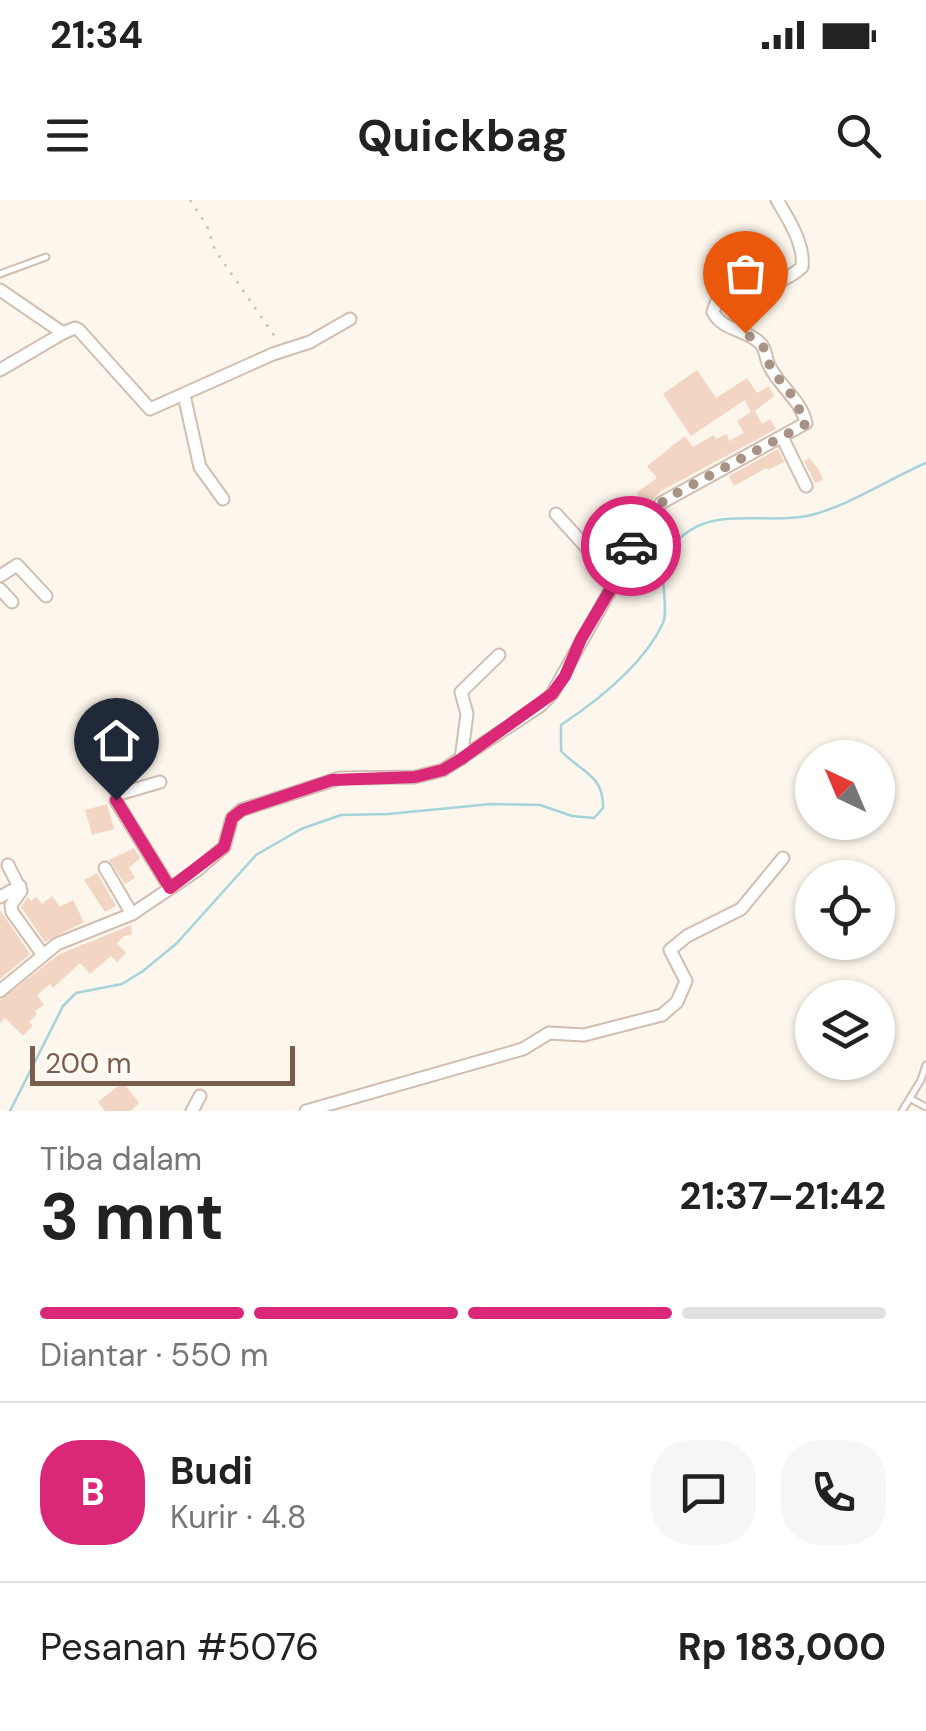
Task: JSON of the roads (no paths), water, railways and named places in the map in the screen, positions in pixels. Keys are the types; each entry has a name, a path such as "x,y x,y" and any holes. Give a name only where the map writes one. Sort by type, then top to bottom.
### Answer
{"street":[{"path":"0,991 43,954 70,937 132,914 170,888 224,847 232,818 242,810 332,780 415,777 443,770 552,694 631,546 661,502 804,426 806,418 771,369 760,343 716,320 713,309 730,295 758,289 802,267 804,258 776,200"},
{"path":"0,290 63,333"},
{"path":"0,370 72,328 79,330 150,409 310,342 350,319"},
{"path":"184,394 200,467 223,499"},
{"path":"782,437 806,486"},
{"path":"556,514 616,580"},
{"path":"0,576 17,566 46,596"},
{"path":"0,589 12,602"},
{"path":"461,759 467,714 461,692 500,655"},
{"path":"160,782 119,794 116,800 170,888"},
{"path":"306,1111 524,1049 549,1033 584,1035 662,1015 677,1002 686,982 670,950 688,936 741,909 783,858"},
{"path":"8,865 20,886"},
{"path":"105,868 132,914"},
{"path":"0,897 20,886"},
{"path":"20,886 10,907 43,954"},
{"path":"192,1111 200,1096"}],"lane":[{"path":"0,274 46,257"},
{"path":"902,1111 926,1065"},
{"path":"910,1099 926,1107"}],"waterway":[{"path":"10,1111 63,1006 76,993 122,984 143,971 177,943 256,855 301,829 341,815 491,804 540,805 572,816 594,818 603,808 600,788 561,751 561,725 618,680 655,638 665,615 665,563 676,542 690,530 721,519 790,518 822,512 926,463"}]}
